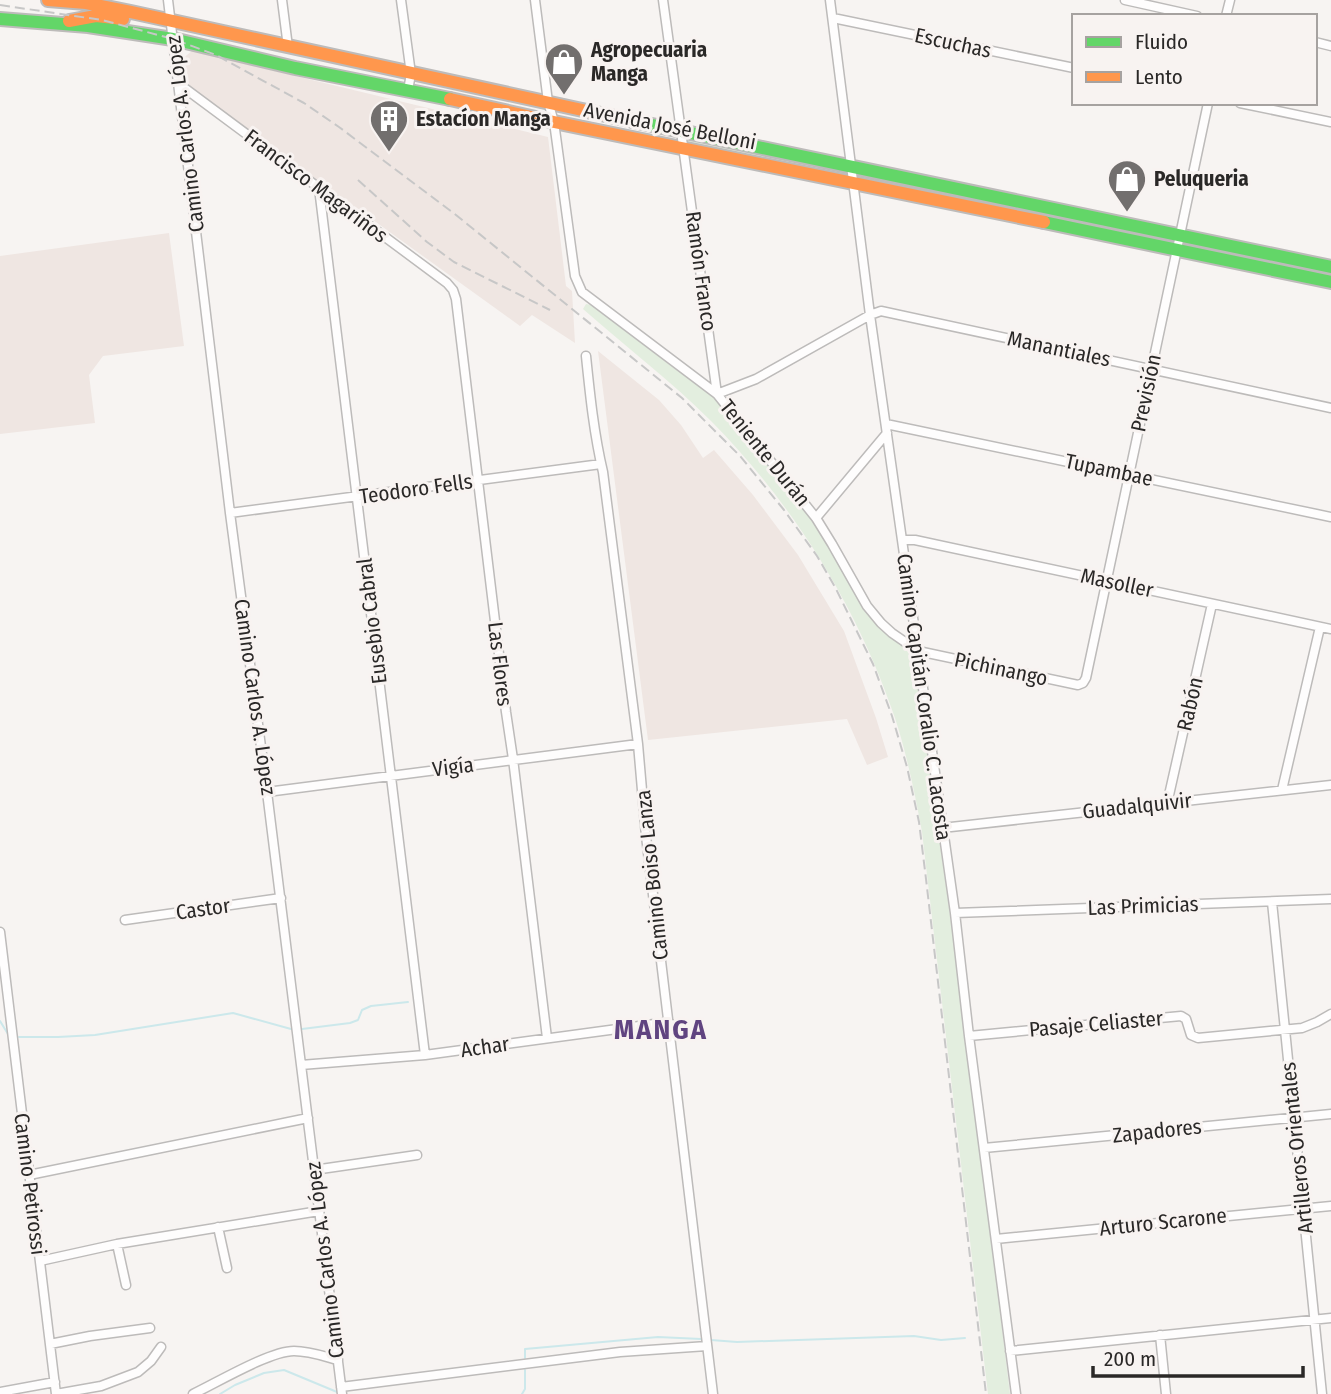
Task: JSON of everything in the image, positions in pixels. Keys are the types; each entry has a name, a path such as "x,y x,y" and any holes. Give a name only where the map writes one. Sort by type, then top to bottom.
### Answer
{"main road":[{"name":"Avenida José Belloni","path":"48,0 86,3 682,132 1331,267"},
{"path":"60,24 83,17 98,16 153,26 171,21"},
{"name":"Avenida José Belloni","path":"0,19 127,31 173,39 295,68 408,89 554,122 1331,282"},
{"path":"173,39 184,29 230,40 246,37"},
{"path":"482,105 496,102 542,111 548,102"},
{"path":"554,122 556,116 563,112 589,118 605,115"}],"street":[{"name":"Camino Carlos A. López","path":"168,0 341,1390"},
{"path":"282,0 288,47"},
{"path":"401,0 411,74 408,89"},
{"path":"535,0 548,102 554,122"},
{"name":"Ramón Franco","path":"663,0 718,394"},
{"name":"Camino Capitán Coralio C. Lacosta","path":"830,0 870,315 955,913 1016,1394"},
{"path":"1125,0 1188,14"},
{"name":"Escuchas","path":"833,18 1072,68"},
{"name":"Francisco Magariños","path":"178,84 453,290"},
{"name":"Previsión","path":"1083,683 1208,105"},
{"path":"1250,105 1331,122"},
{"name":"Teniente Durán","path":"554,122 578,286 589,299 718,394 816,518 867,606 881,623 918,651"},
{"name":"Eusebio Cabral","path":"319,188 425,1055"},
{"name":"Las Flores","path":"453,290 547,1038"},
{"name":"Manantiales","path":"870,315 881,311 1331,408"},
{"path":"718,394 756,379 870,315"},
{"name":"Camino Boiso Lanza","path":"586,356 638,744 646,836 713,1394"},
{"name":"Tupambae","path":"886,424 1331,517"},
{"path":"816,518 887,433"},
{"name":"Teodoro Fells","path":"230,513 601,464"},
{"name":"Masoller","path":"902,540 915,540 1331,629"},
{"name":"Rabón","path":"1167,804 1212,604"},
{"path":"1282,790 1320,627"},
{"name":"Pichinango","path":"918,651 1078,685 1083,683"},
{"name":"Vigía","path":"267,792 638,744"},
{"name":"Guadalquivir","path":"942,828 1331,785"},
{"name":"Castor","path":"125,920 281,898"},
{"name":"Las Primicias","path":"955,913 1331,899"},
{"name":"Artilleros Orientales","path":"1272,901 1322,1394"},
{"name":"Camino Petirossi","path":"0,932 56,1394"},
{"name":"Pasaje Celiaster","path":"969,1036 1181,1016 1186,1019 1194,1038 1286,1031 1310,1026 1331,1014"},
{"name":"Achar","path":"301,1065 425,1055 668,1022"},
{"name":"Zapadores","path":"984,1148 1331,1114"},
{"path":"29,1175 308,1118"},
{"path":"314,1170 417,1155"},
{"name":"Arturo Scarone","path":"996,1239 1331,1206"},
{"path":"40,1261 117,1244 319,1211"},
{"path":"218,1227 227,1268"},
{"path":"117,1244 125,1285"},
{"path":"1010,1351 1331,1318"},
{"path":"50,1344 149,1328"},
{"path":"1160,1335 1167,1394"},
{"path":"341,1390 620,1352 707,1346"},
{"path":"56,1394 101,1386 138,1372 151,1361 161,1347"},
{"path":"193,1394 275,1354 308,1352 338,1360"},
{"path":"0,1392 55,1382"}],"shaded area":[{"path":"192,51 548,137 566,286 572,291 575,343 532,315 520,326 183,83 182,59"},
{"path":"169,233 184,346 103,356 89,375 95,423 0,434 0,256"},
{"path":"598,351 659,400 681,425 703,458 714,450 753,495 798,555 844,631 888,757 867,765 847,719 648,740"}],"green space":[{"path":"685,137 847,173 847,175 685,144"},
{"path":"855,174 1173,239 1173,243 855,180"},
{"path":"1180,241 1331,271 1331,279 1181,248"},
{"path":"586,304 592,305 713,396 810,515 869,615 914,660 964,1014 1010,1394 988,1394 922,832 903,746 880,677 862,636 820,559 769,487 696,406 583,309"}],"waterway":[{"path":"302,1029 350,1023 358,1020 362,1010 371,1006 408,1002"},
{"path":"19,1037 95,1035 233,1013 291,1029"},
{"path":"0,1021 8,1034"},
{"path":"711,1340 737,1342 914,1336 941,1340 965,1338"},
{"path":"525,1358 525,1349 658,1337 701,1339"},
{"path":"220,1394 264,1373 284,1370 337,1392"},
{"path":"522,1394 525,1389 525,1370"}],"railway":[{"path":"0,5 102,20 173,39 216,55 304,103 456,215 682,398 740,456 817,556 873,664 907,767 919,822 986,1394"},
{"path":"358,180 427,242 454,262 550,310"}],"traffic: fast":[{"path":"0,19 88,26 173,39 295,68 450,99"},
{"path":"633,121 1331,267"},
{"path":"1044,222 1331,282"}],"traffic: slow":[{"path":"48,0 86,3 131,12 633,121"},
{"path":"69,21 96,16 123,19"},
{"path":"450,99 1044,222"}],"place":[{"name":"Agropecuaria Manga","path":"564,96"},
{"name":"Estacíon Manga","path":"389,153"},
{"name":"Peluqueria","path":"1127,213"}],"district":[{"name":"MANGA","path":"661,1029"}]}
